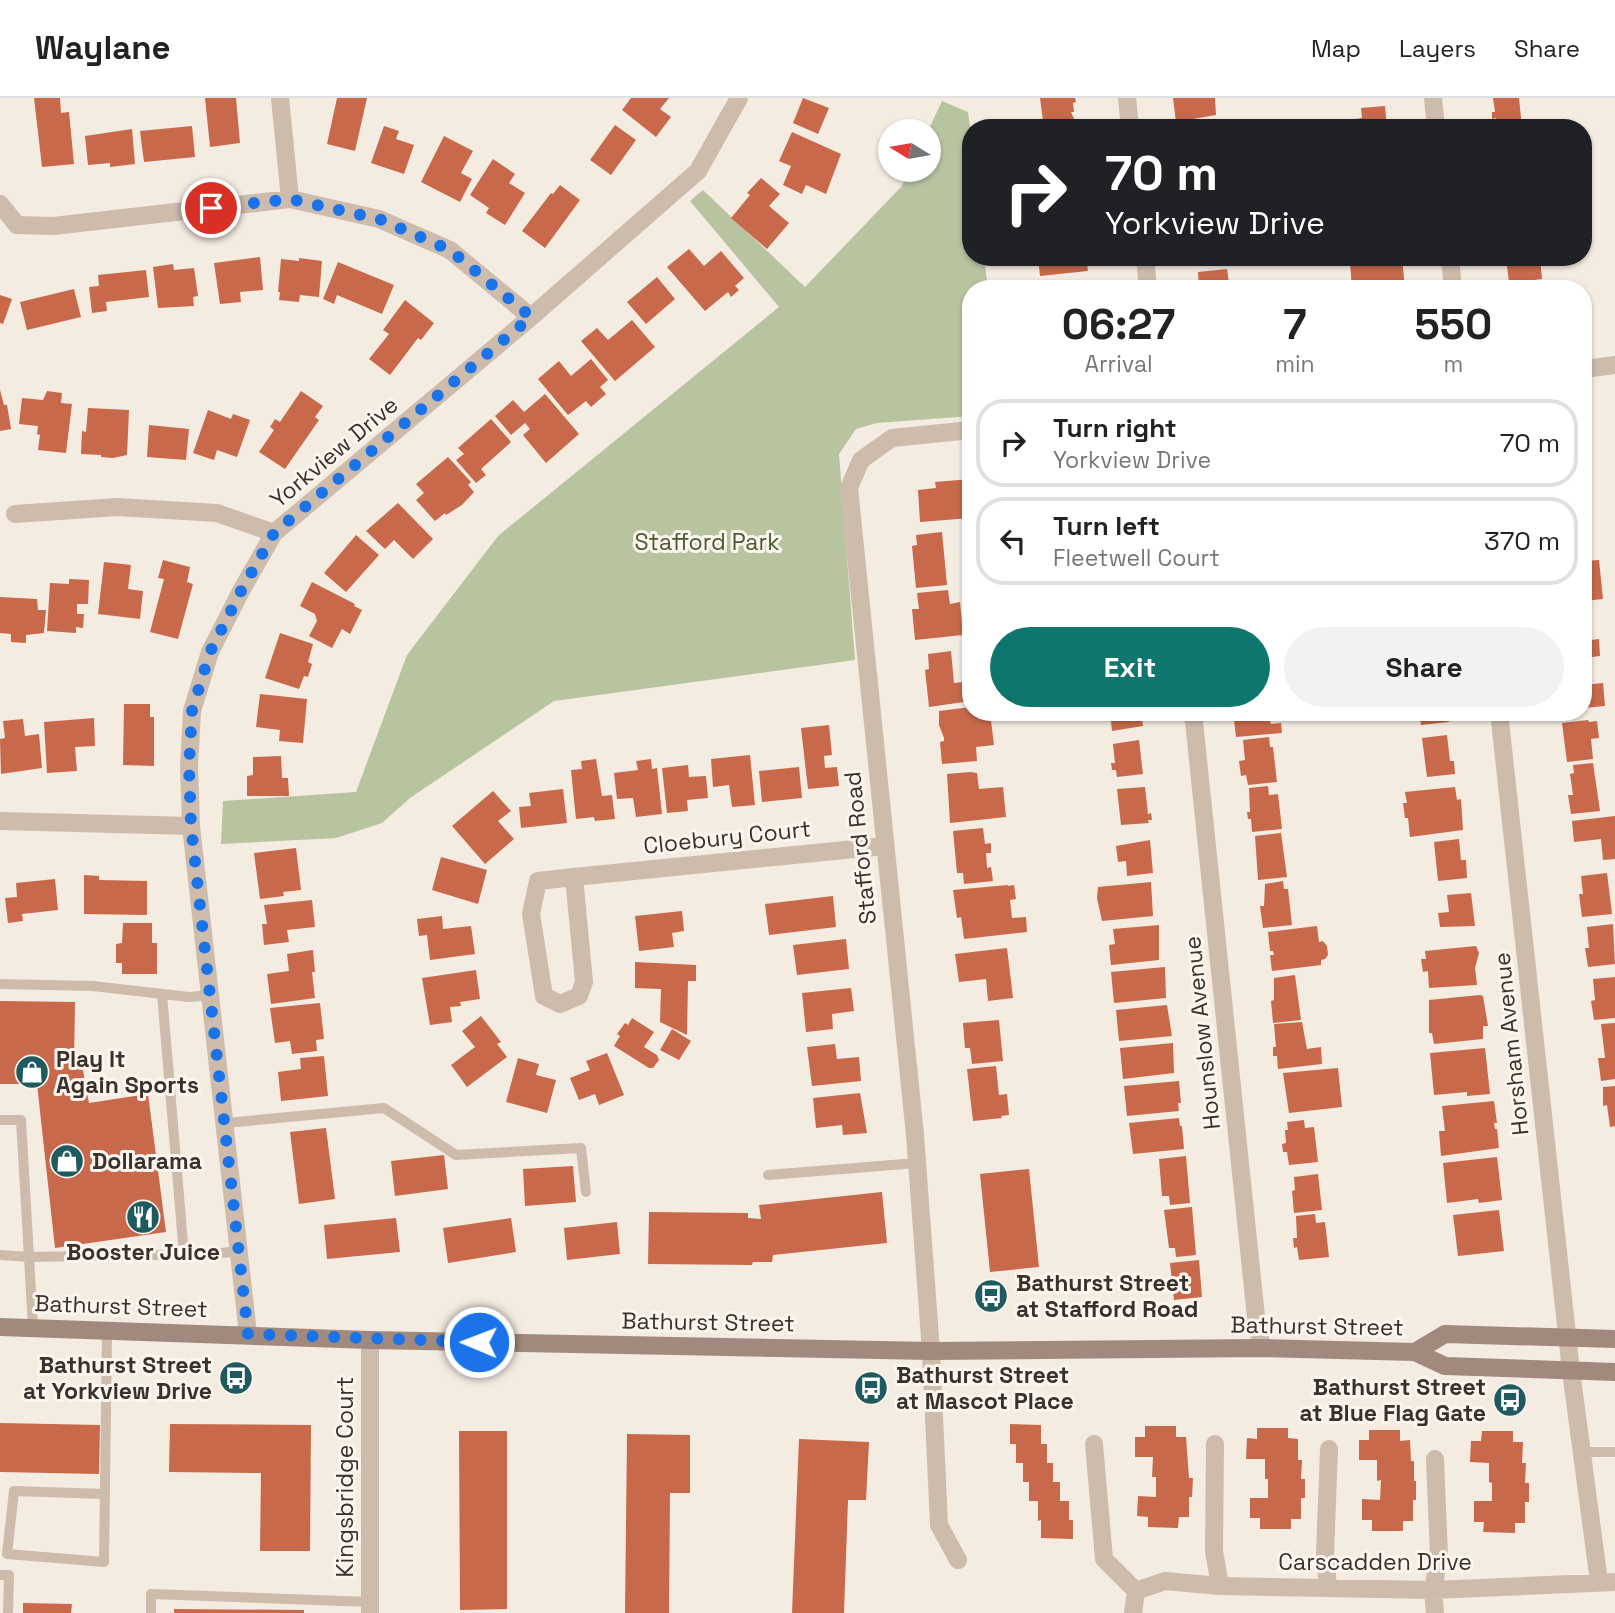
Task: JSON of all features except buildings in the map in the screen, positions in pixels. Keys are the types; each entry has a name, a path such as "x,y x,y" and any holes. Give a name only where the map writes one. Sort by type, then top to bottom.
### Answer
{"main road":[{"name":"Bathurst Street","path":"0,1327 370,1340 930,1351 1262,1348 1415,1352 1445,1366 1615,1372"},
{"name":"Bathurst Street","path":"1415,1352 1445,1334 1615,1339"}],"street":[{"path":"280,98 290,199"},
{"name":"Yorkview Drive","path":"248,1334 191,826 189,766 192,711 210,652 274,533 531,317 698,171 739,98"},
{"path":"1127,98 1129,119"},
{"path":"1433,98 1435,119"},
{"path":"0,204 17,225 53,226 290,199 379,219 450,250 531,317"},
{"path":"1592,368 1615,365"},
{"name":"Stafford Road","path":"958,1560 939,1525 916,1163 849,488 861,460 892,438 962,431"},
{"path":"15,514 117,507 217,513 274,533"},
{"name":"Hounslow Avenue","path":"1194,721 1256,1317 1262,1348"},
{"name":"Horsham Avenue","path":"1500,721 1571,1371 1607,1582"},
{"path":"0,821 191,826"},
{"name":"Cloebury Court","path":"574,877 584,982 579,996 560,1004 544,996 531,915 538,881 574,877 885,846"},
{"name":"Kingsbridge Court","path":"370,1340 370,1607"},
{"path":"1094,1444 1104,1559 1136,1591 1133,1613"},
{"path":"1215,1444 1214,1551 1220,1586"},
{"path":"1328,1587 1325,1555 1329,1450"},
{"path":"1435,1459 1439,1556 1433,1590 1435,1613"},
{"name":"Carscadden Drive","path":"1136,1591 1165,1581 1220,1586 1433,1590 1607,1582"}],"lane":[{"path":"0,984 93,986 189,997 211,995"},
{"path":"162,994 184,1255"},
{"path":"226,1123 384,1108 456,1155 581,1148 586,1192"},
{"path":"0,1120 21,1120 33,1328"},
{"path":"768,1175 916,1163"},
{"path":"0,1255 184,1255 240,1251"},
{"path":"105,1494 14,1491 7,1554 104,1562 105,1494 107,1331"},
{"path":"1583,1452 1615,1452"},
{"path":"0,1575 9,1575 8,1613"},
{"path":"151,1613 151,1594 370,1607"}],"green space":[{"name":"Stafford Park","path":"942,101 968,112 969,119 962,119 962,266 985,266 987,280 962,280 962,417 877,423 856,429 839,454 855,660 554,701 410,798 382,823 336,838 221,844 223,801 356,792 407,655 498,536 779,307 690,201 703,190 805,287 904,182 942,182 942,119 934,119"}],"place":[{"name":"Play It Again Sports","path":"32,1072"},
{"name":"Dollarama","path":"67,1161"},
{"name":"Booster Juice","path":"143,1217"},
{"name":"Bathurst Street at Stafford Road","path":"991,1296"},
{"name":"Bathurst Street at Yorkview Drive","path":"236,1378"},
{"name":"Bathurst Street at Mascot Place","path":"871,1388"},
{"name":"Bathurst Street at Blue Flag Gate","path":"1510,1400"}],"route":[{"path":"211,208 290,199 379,219 450,250 531,317 274,533 210,652 192,711 189,766 191,826 248,1334 479,1342"}]}
